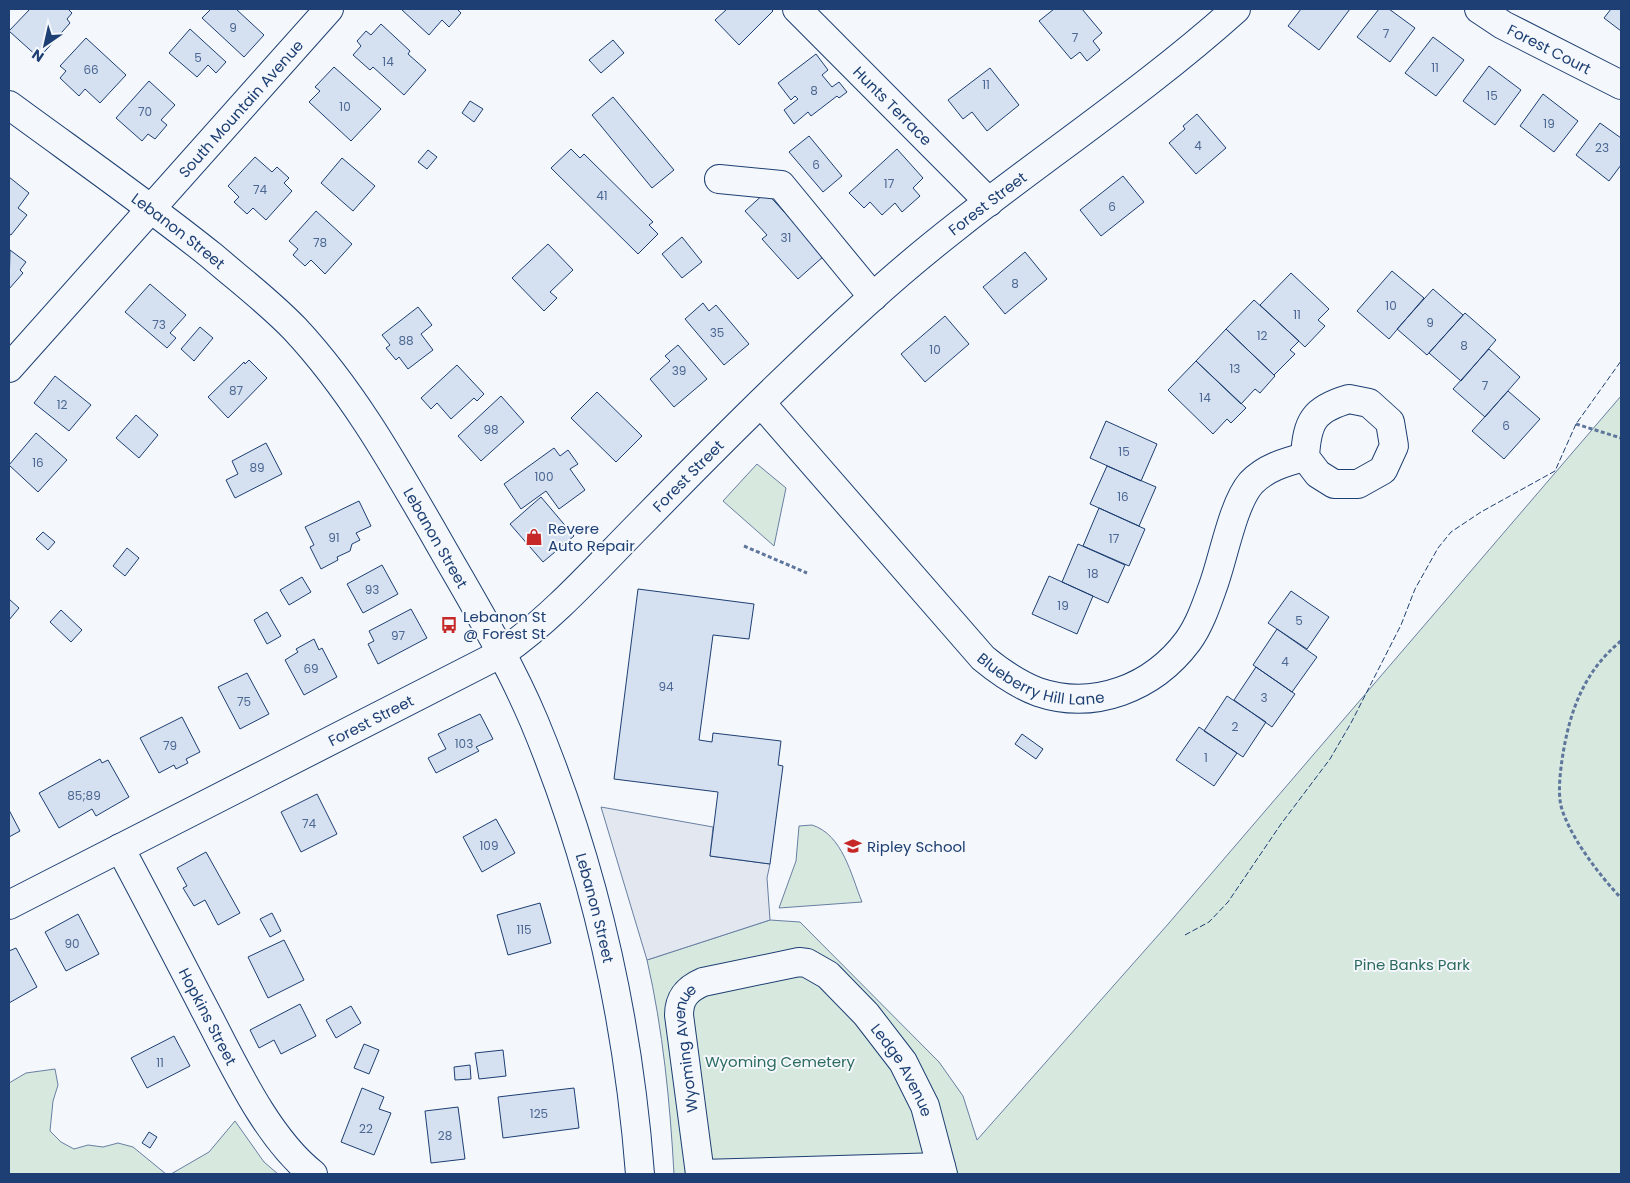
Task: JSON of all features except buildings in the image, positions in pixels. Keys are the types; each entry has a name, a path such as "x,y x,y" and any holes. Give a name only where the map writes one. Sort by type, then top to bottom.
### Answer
{"street":[{"name":"South Mountain Avenue","path":"9,368 329,9"},
{"name":"Hunts Terrace","path":"797,9 989,202"},
{"name":"Forest Street","path":"9,905 502,653 527,635 761,403 873,297 989,202 1141,87 1236,9"},
{"name":"Forest Court","path":"1479,9 1503,25 1621,85"},
{"name":"Lebanon Street","path":"9,105 151,208 264,298 319,356 358,408 382,445 502,653 534,722 564,804 596,904 620,1011 637,1133 640,1174"},
{"path":"719,179 781,185 873,297"},
{"name":"Blueberry Hill Lane","path":"761,403 983,658 1009,678 1038,692 1068,699 1105,697 1129,689 1152,676 1172,660 1188,640 1200,618 1212,588 1238,505 1250,484 1262,473 1281,464 1305,457"},
{"name":"Hopkins Street","path":"120,848 222,1040 274,1132 295,1158 313,1174"},
{"name":"Wyoming Avenue","path":"700,1174 679,1015 679,1004 684,994 703,982 799,962 816,967 835,981"},
{"name":"Ledge Avenue","path":"835,981 866,1014 903,1062 925,1106 942,1171"},
{"path":"700,1174 942,1171"}],"path":[{"path":"1576,424 1621,438"},
{"path":"744,546 807,573"},
{"path":"1621,642 1606,654 1583,684 1570,718 1560,774 1561,806 1580,845 1604,880 1621,898"}],"green space":[{"name":"Pine Banks Park","path":"1621,396 1621,1174 674,1174 665,1066 653,986 647,960 770,920 800,922 939,1062 963,1096 977,1140 1169,923"},
{"path":"757,464 786,488 774,546 723,501"},
{"path":"812,825 823,830 839,847 850,868 862,902 779,908 796,861 799,826"},
{"path":"55,1069 58,1085 53,1101 50,1131 61,1142 74,1149 88,1145 103,1147 118,1143 133,1147 166,1174 9,1174 9,1083 26,1073"},
{"path":"235,1121 264,1162 278,1174 171,1174 209,1152"}],"shaded area":[{"path":"601,807 713,827 710,856 770,864 767,878 770,920 647,960"}],"fence":[{"path":"1185,935 1209,922 1228,902 1281,824 1330,759 1351,723 1401,625 1415,589 1438,548 1451,532 1481,512 1555,471 1576,424 1621,361"}],"place":[{"name":"Revere Auto Repair","path":"534,537"},
{"name":"Lebanon St @ Forest St","path":"449,625"},
{"name":"Ripley School","path":"853,846"}],"park label":[{"name":"Wyoming Cemetery","path":"780,1061"}]}
